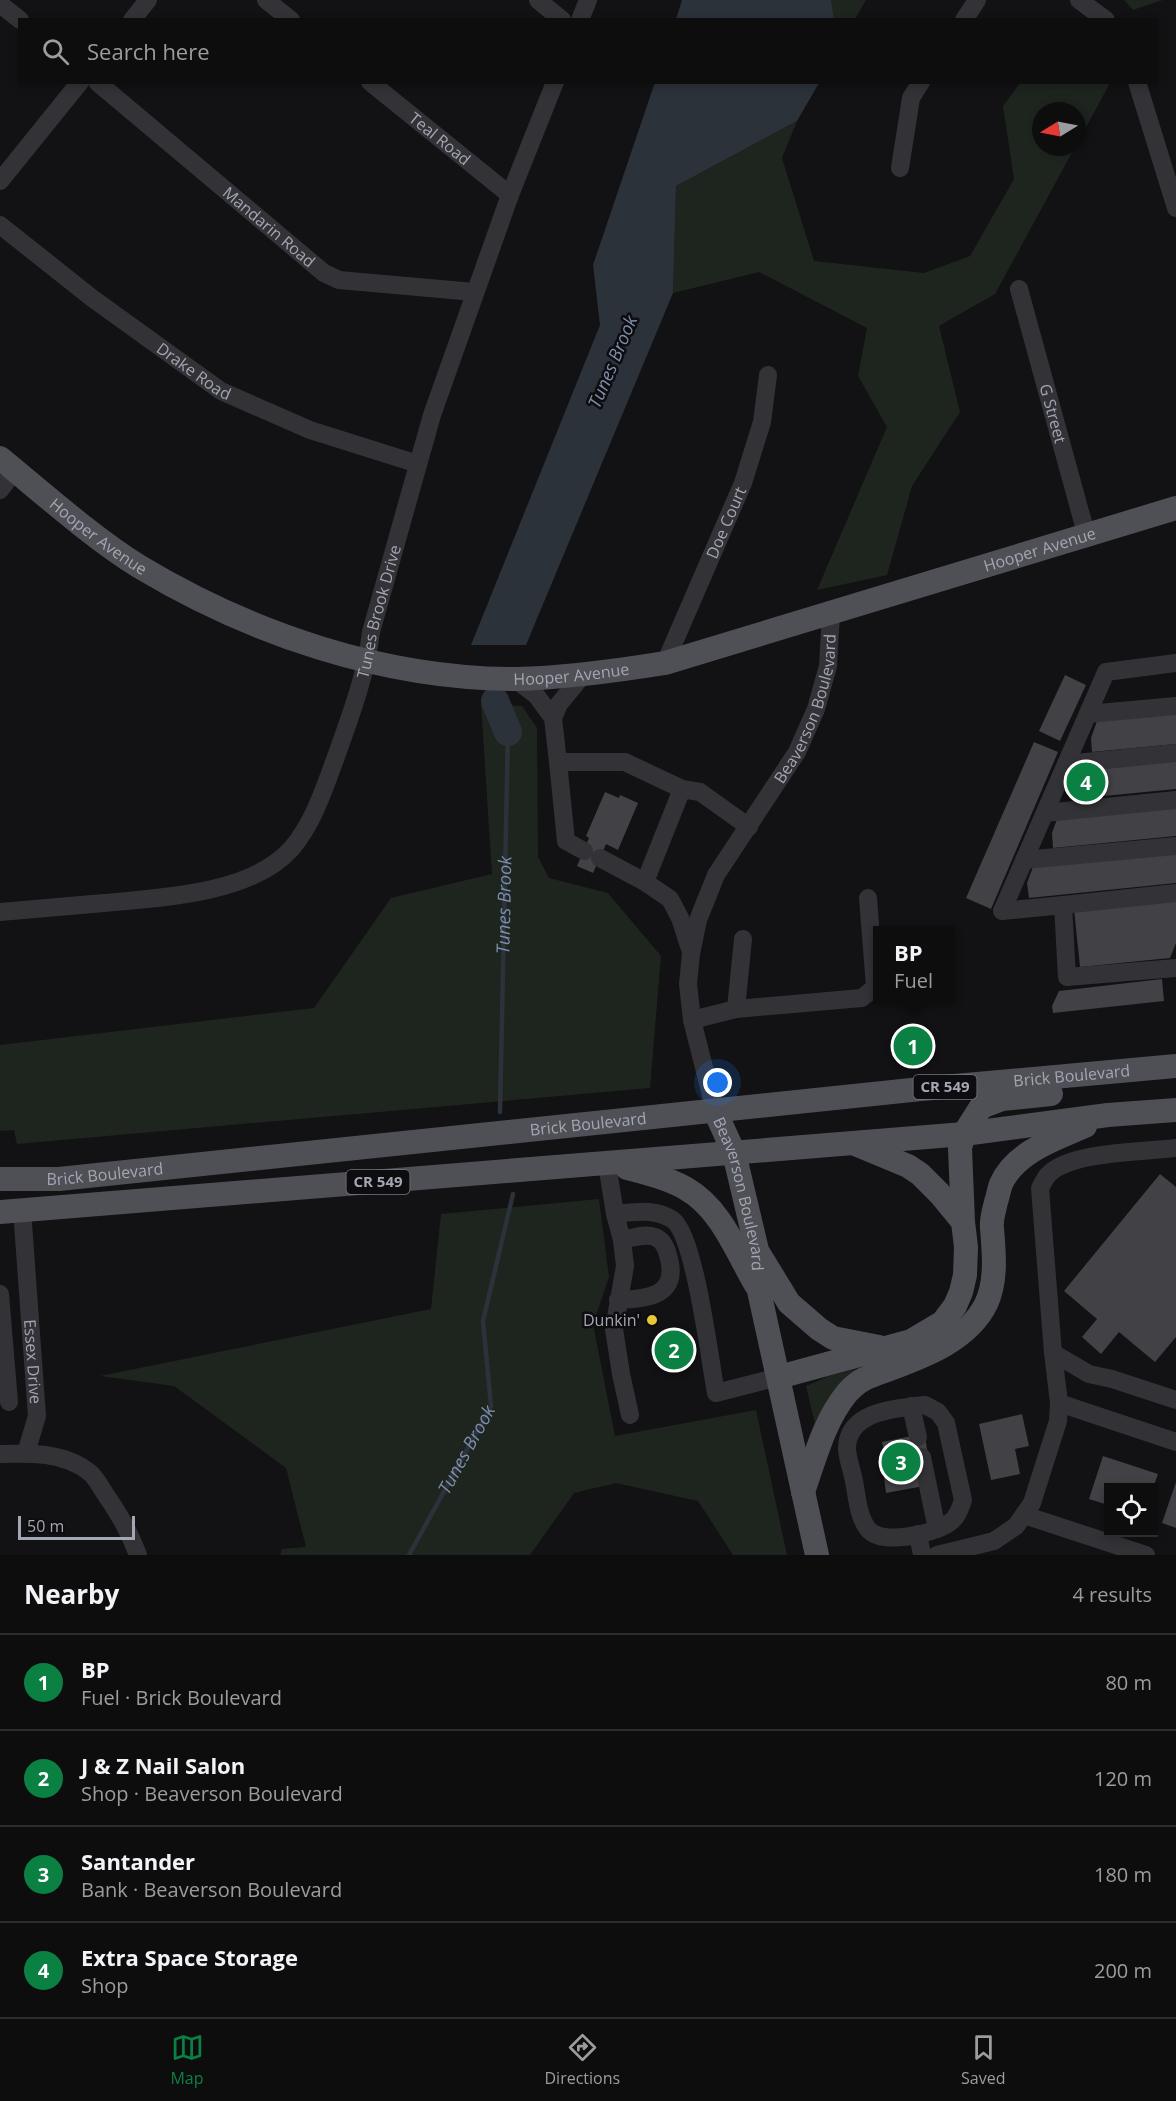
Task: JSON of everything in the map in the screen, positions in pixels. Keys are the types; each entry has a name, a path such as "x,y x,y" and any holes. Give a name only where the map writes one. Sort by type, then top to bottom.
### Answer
{"main road":[{"name":"Hooper Avenue","path":"8,464 87,528 139,566 192,596 252,624 315,646 368,660 412,669 475,677 515,679 582,676 665,663 1087,537 1176,508"},
{"name":"Brick Boulevard","path":"0,1179 59,1179 909,1090 1176,1066"},
{"path":"779,1377 910,1341 931,1331 943,1322 955,1306 962,1292 966,1247 960,1148 964,1134 981,1107 1002,1099 1176,1079"},
{"name":"Brick Boulevard","path":"11,1211 734,1154 850,1142 964,1134 1108,1115 1176,1110"},
{"name":"Beaverson Boulevard","path":"715,1111 734,1154 757,1250 759,1291 817,1555"},
{"path":"803,1492 822,1437 848,1391 867,1376 946,1345 969,1326 986,1304 993,1281 994,1250 991,1221 1001,1184 1014,1165 1026,1155 1108,1115"},
{"path":"850,1142 908,1166 920,1174 963,1222"},
{"path":"609,1164 655,1176 685,1188 705,1203 721,1221 759,1291"},
{"path":"11,1211 59,1179"},
{"path":"757,1250 789,1303 819,1329 833,1338 884,1348"}],"street":[{"path":"134,18 148,0"},
{"path":"266,0 288,18"},
{"path":"538,0 560,18"},
{"path":"581,18 588,0"},
{"path":"965,18 977,0"},
{"path":"1079,0 1103,18"},
{"path":"0,4 18,18"},
{"path":"0,181 78,84"},
{"name":"Mandarin Road","path":"99,84 324,273 339,280 474,292"},
{"name":"Teal Road","path":"371,84 510,195"},
{"name":"Tunes Brook Drive","path":"0,912 179,896 245,879 271,867 292,848 308,823 329,776 360,687 368,660 371,632 432,415 474,292 554,84"},
{"path":"900,168 911,98 920,84"},
{"path":"1138,84 1176,208"},
{"name":"Drake Road","path":"0,225 92,298 221,391 310,430 418,464"},
{"name":"G Street","path":"1019,289 1087,537"},
{"name":"Doe Court","path":"665,663 742,483 762,422 768,375"},
{"path":"0,490 8,464"},
{"name":"Beaverson Boulevard","path":"715,1111 692,1020 688,984 698,920 716,875 797,752 816,709 828,666 831,614"},
{"path":"1176,663 1106,672 1002,911 1176,893"},
{"path":"553,718 560,704 582,676"},
{"path":"515,679 536,695 553,718 566,842 645,882 670,899 680,918 691,954"},
{"path":"1088,714 1176,706"},
{"path":"1066,764 1176,753"},
{"path":"558,762 625,762 682,789 700,792 749,826"},
{"path":"645,882 682,789"},
{"path":"1045,813 1176,800"},
{"path":"1024,860 1176,846"},
{"path":"868,898 873,962"},
{"path":"1063,905 1067,977 1176,968"},
{"path":"736,1010 743,939"},
{"path":"692,1020 736,1010 862,998 873,989"},
{"path":"937,1555 994,1541 1016,1526 1032,1503 1058,1421 1059,1403 1040,1188 1047,1175 1062,1165 1082,1158 1176,1148"},
{"path":"609,1164 615,1214 622,1240 625,1266 614,1329 630,1415"},
{"name":"Essex Drive","path":"11,1211 37,1416 26,1453"},
{"path":"615,1214 649,1211 662,1214 676,1222 687,1241 716,1394 779,1377"},
{"path":"618,1300 645,1298 664,1290 670,1282 672,1272 662,1241 653,1236 622,1240"},
{"path":"670,1261 691,1255"},
{"path":"0,1294 5,1402 36,1400"},
{"path":"1053,1353 1089,1374 1112,1378 1176,1400"},
{"path":"1059,1403 1176,1442"},
{"path":"925,1405 938,1412 946,1423 963,1500 951,1522 937,1529 896,1538 880,1538 868,1530 862,1518 847,1450 849,1434 857,1422 870,1415 911,1406 925,1405"},
{"path":"911,1406 918,1437"},
{"path":"0,1454 26,1453 52,1456 70,1461 90,1473 126,1524 138,1555"},
{"path":"922,1457 937,1529"},
{"path":"1024,1515 1146,1555"},
{"path":"918,1534 922,1555"}],"shaded area":[{"path":"831,0 866,0 856,18 834,18"},
{"path":"1124,0 1163,0 1133,10"},
{"path":"1019,84 1109,84 1086,127 1086,102 1032,102 1032,156 1070,156 995,294 939,326 960,412 912,486 887,575 817,590 887,427 858,376 867,328 759,272 673,293 676,186 797,121 782,158 814,261 924,273 970,256 1014,179 1003,106"},
{"path":"481,704 522,706 537,728 538,857 549,878 608,893 661,956 650,1088 17,1144 14,1130 0,1131 0,1045 314,1008 391,898 492,874"},
{"path":"599,1199 609,1277 593,1324 615,1436 756,1410 787,1555 733,1555 698,1501 616,1483 574,1493 530,1555 280,1555 282,1549 306,1547 286,1468 174,1386 100,1376 431,1309 441,1214"},
{"path":"871,1365 818,1425 815,1424 806,1386 829,1376"}],"water":[{"path":"682,0 831,0 834,18 676,18"},
{"path":"654,84 818,84 797,121 676,186 673,293 526,645 471,645 600,325 593,265"}],"building":[{"path":"1065,675 1086,685 1060,741 1039,731"},
{"path":"1176,714 1176,744 1092,752 1091,738 1097,721"},
{"path":"1034,742 1058,752 991,909 966,898"},
{"path":"1176,761 1176,789 1073,799 1072,786 1076,770"},
{"path":"605,792 619,798 620,795 638,803 618,850 606,844 593,873 577,866 589,838 586,836"},
{"path":"1176,807 1176,836 1053,848 1052,833 1057,819"},
{"path":"1176,854 1176,883 1029,898 1027,883 1033,867"},
{"path":"1176,899 1176,943 1170,958 1080,967 1074,909"},
{"path":"1162,979 1164,1001 1053,1013 1052,1006 1059,991"},
{"path":"1160,1174 1176,1187 1176,1337 1155,1362 1119,1332 1101,1354 1082,1337 1097,1319 1064,1291"},
{"path":"1022,1414 1029,1446 1015,1449 1020,1474 991,1480 979,1424"},
{"path":"925,1436 928,1456 924,1486 886,1493 882,1442"},
{"path":"1103,1456 1158,1474 1155,1483 1104,1483 1104,1504 1089,1499"},
{"path":"1176,1482 1176,1528 1162,1523"}],"waterway":[{"name":"Tunes Brook","path":"495,701 508,732"},
{"name":"Tunes Brook","path":"500,1112 508,732"},
{"name":"Tunes Brook","path":"409,1555 491,1406 483,1321 513,1194"}],"place":[{"name":"Extra Space Storage","path":"1086,782"},
{"name":"BP","path":"913,1046"},
{"name":"Dunkin'","path":"652,1320"},
{"name":"J & Z Nail Salon","path":"674,1350"},
{"name":"Santander","path":"901,1462"}]}
